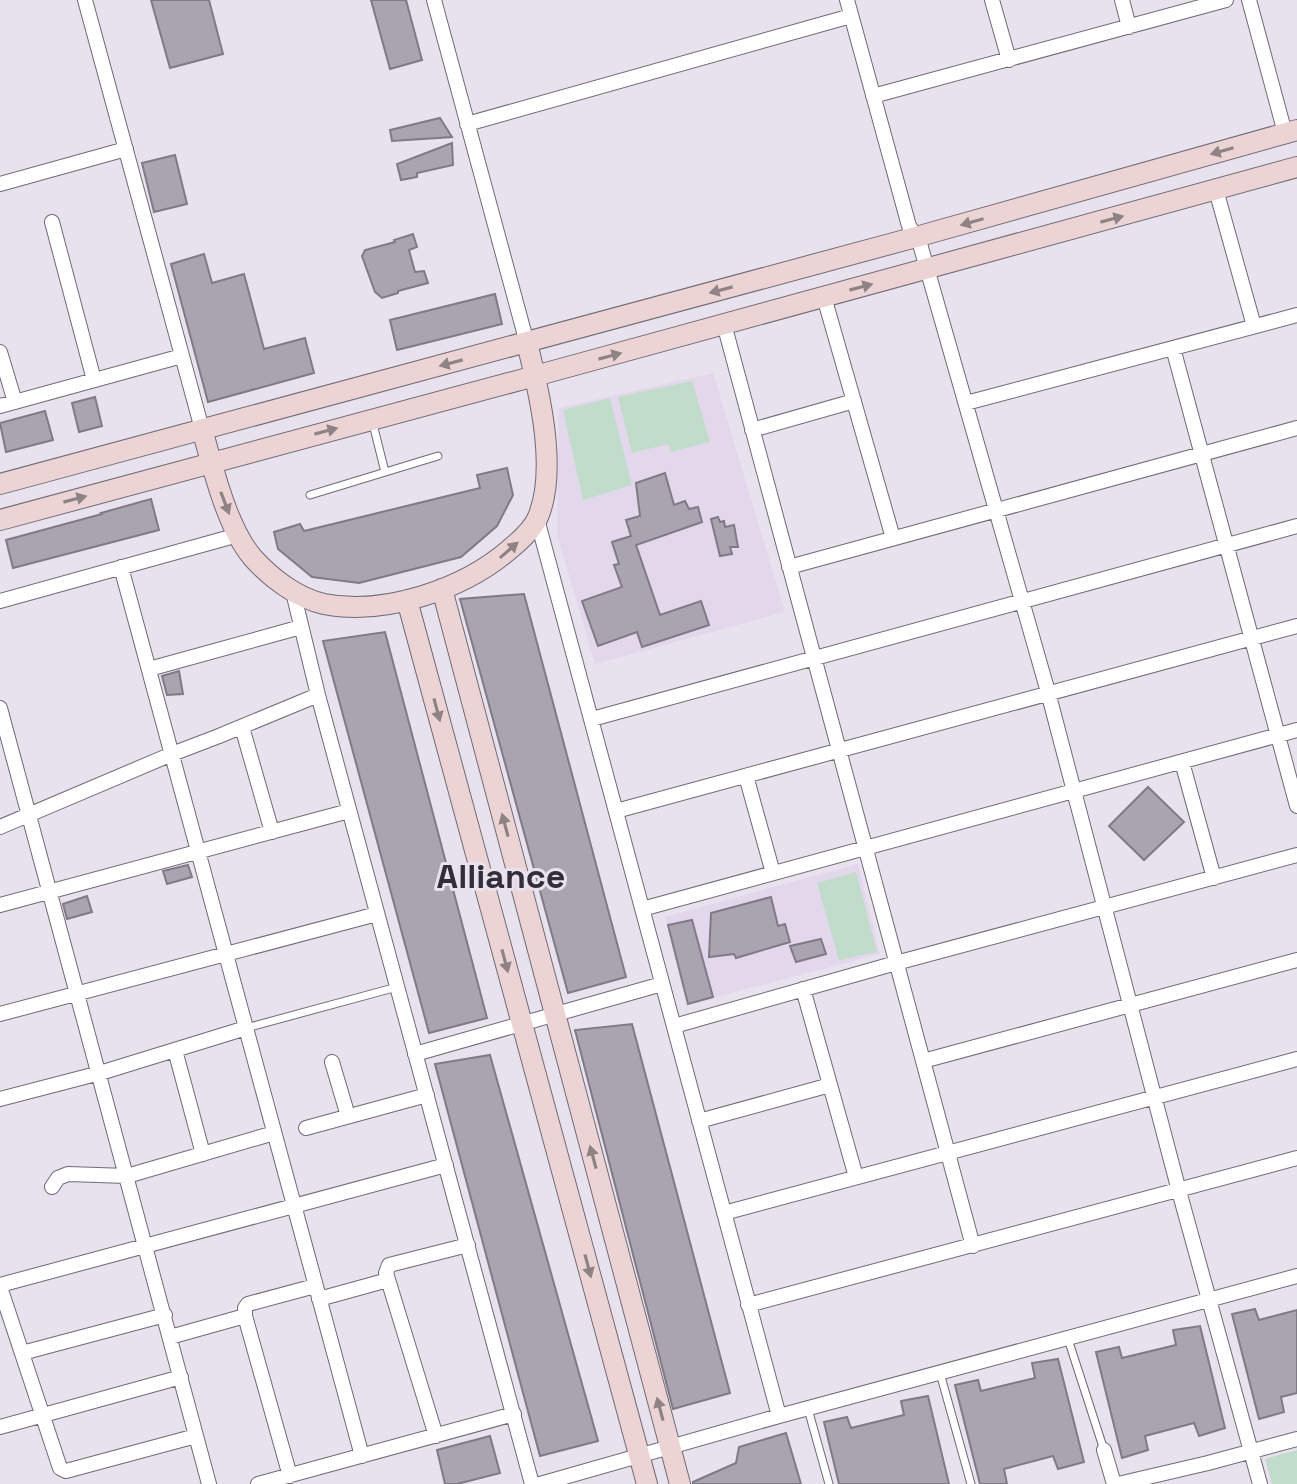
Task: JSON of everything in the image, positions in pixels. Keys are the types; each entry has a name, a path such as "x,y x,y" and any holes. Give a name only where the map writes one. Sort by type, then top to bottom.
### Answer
{"street":[{"path":"85,0 222,496 238,535 253,558 293,592 333,605 383,605 407,600 466,579 496,562 521,539 537,519 543,500 545,438 535,376 434,0"},
{"path":"847,0 909,226 916,237 966,403 1048,692 1179,1191 1260,1484"},
{"path":"992,0 1009,60"},
{"path":"1122,0 1129,27"},
{"path":"873,96 1226,0"},
{"path":"0,484 916,237 1291,132 1249,0"},
{"path":"467,124 851,16"},
{"path":"0,184 126,149"},
{"path":"0,520 1297,167"},
{"path":"1216,190 1254,326"},
{"path":"52,222 94,380"},
{"path":"824,297 893,538"},
{"path":"966,403 1297,315"},
{"path":"724,324 973,1246"},
{"path":"1173,348 1297,806"},
{"path":"0,352 7,404 182,356"},
{"path":"752,430 854,401"},
{"path":"789,567 1297,428"},
{"path":"537,519 779,1416"},
{"path":"592,719 1297,526"},
{"path":"0,601 238,535"},
{"path":"121,567 362,1456"},
{"path":"442,589 680,1484"},
{"path":"293,592 349,811 532,1484"},
{"path":"407,600 647,1484"},
{"path":"616,811 1297,626"},
{"path":"149,669 301,627"},
{"path":"0,827 318,695"},
{"path":"0,708 209,1484"},
{"path":"242,727 272,832"},
{"path":"642,909 1297,730"},
{"path":"1182,762 1214,878"},
{"path":"746,776 773,873"},
{"path":"0,905 349,811"},
{"path":"674,1026 1297,855"},
{"path":"1,1010 78,994 377,914"},
{"path":"923,1061 1297,960"},
{"path":"415,1054 662,984"},
{"path":"803,989 856,1177"},
{"path":"0,1099 100,1073 246,1028"},
{"path":"175,1050 203,1154"},
{"path":"724,1213 1297,1059"},
{"path":"332,1062 348,1116"},
{"path":"699,1121 830,1085"},
{"path":"306,1128 427,1095"},
{"path":"52,1187 58,1178 68,1174 127,1176 274,1133"},
{"path":"748,1305 1297,1158"},
{"path":"196,1436 66,1471 60,1468 0,1286 446,1165"},
{"path":"436,1436 386,1273 389,1265 468,1245"},
{"path":"540,1484 1297,1276"},
{"path":"290,1476 245,1308 248,1304 388,1280"},
{"path":"22,1353 165,1315"},
{"path":"170,1337 245,1316"},
{"path":"0,1427 181,1377"},
{"path":"258,1484 514,1414"},
{"path":"1104,1450 1116,1484 1297,1439"}],"lane":[{"path":"372,419 385,472"},
{"path":"310,495 438,456"},
{"path":"246,1028 397,987"},
{"path":"1068,1339 1104,1450"},
{"path":"940,1373 971,1484"},
{"path":"808,1409 829,1484"}],"shaded area":[{"path":"713,373 785,612 595,664 557,534 559,408"},
{"path":"858,864 880,954 688,1004 665,917"}],"green space":[{"path":"692,381 710,442 671,452 668,444 632,453 618,397"},
{"path":"610,398 632,485 583,500 563,410"},
{"path":"856,872 877,952 839,960 817,883"},
{"path":"1297,1450 1297,1484 1272,1484 1265,1459"}],"building":[{"path":"151,0 209,0 223,54 170,68"},
{"path":"371,0 406,0 422,60 390,69"},
{"path":"440,118 452,137 392,141 390,130"},
{"path":"452,143 453,165 401,180 397,164"},
{"path":"175,155 187,204 154,212 142,163"},
{"path":"413,234 417,247 409,250 415,272 424,271 428,283 382,298 375,292 362,256 365,250"},
{"path":"204,254 212,283 244,274 264,349 305,338 314,373 208,402 171,264"},
{"path":"495,294 502,324 397,350 390,320"},
{"path":"95,397 102,426 79,432 72,403"},
{"path":"45,411 53,440 6,452 0,423"},
{"path":"507,468 513,495 497,526 461,557 359,583 312,577 278,549 274,532 300,524 304,531 480,488 477,475"},
{"path":"665,473 674,505 685,501 689,509 698,507 702,522 636,545 660,615 701,601 709,625 642,647 637,632 598,646 582,601 622,587 614,565 619,564 612,542 631,536 626,520 640,516 636,483"},
{"path":"151,499 159,530 13,568 6,540"},
{"path":"718,517 720,522 724,521 725,527 734,525 738,547 730,547 732,554 720,556 711,519"},
{"path":"524,594 626,977 568,993 460,599"},
{"path":"385,632 487,1018 429,1033 323,641"},
{"path":"179,671 183,694 167,695 162,676"},
{"path":"1148,787 1184,822 1144,860 1109,826"},
{"path":"188,865 192,877 167,884 163,871"},
{"path":"87,896 92,912 67,919 63,904"},
{"path":"771,897 778,926 785,924 790,942 736,958 734,954 709,957 711,913"},
{"path":"692,920 713,997 688,1004 668,925"},
{"path":"821,939 826,954 796,962 790,946"},
{"path":"632,1024 730,1393 673,1409 575,1030"},
{"path":"490,1055 598,1441 540,1456 435,1064"},
{"path":"1255,1309 1259,1320 1297,1310 1297,1393 1281,1397 1284,1412 1259,1419 1232,1314"},
{"path":"1200,1326 1225,1428 1199,1436 1194,1423 1145,1436 1148,1450 1122,1458 1096,1352 1119,1347 1122,1358 1176,1345 1173,1330"},
{"path":"1058,1359 1084,1462 1058,1469 1053,1456 1004,1469 1007,1484 980,1484 955,1385 978,1380 981,1391 1035,1378 1032,1363"},
{"path":"928,1396 949,1484 839,1484 824,1422 847,1417 851,1428 904,1415 901,1401"},
{"path":"786,1433 801,1484 693,1484 736,1463 739,1447"},
{"path":"490,1436 500,1473 445,1484 437,1450"}],"district":[{"name":"Alliance","path":"501,876"}]}
